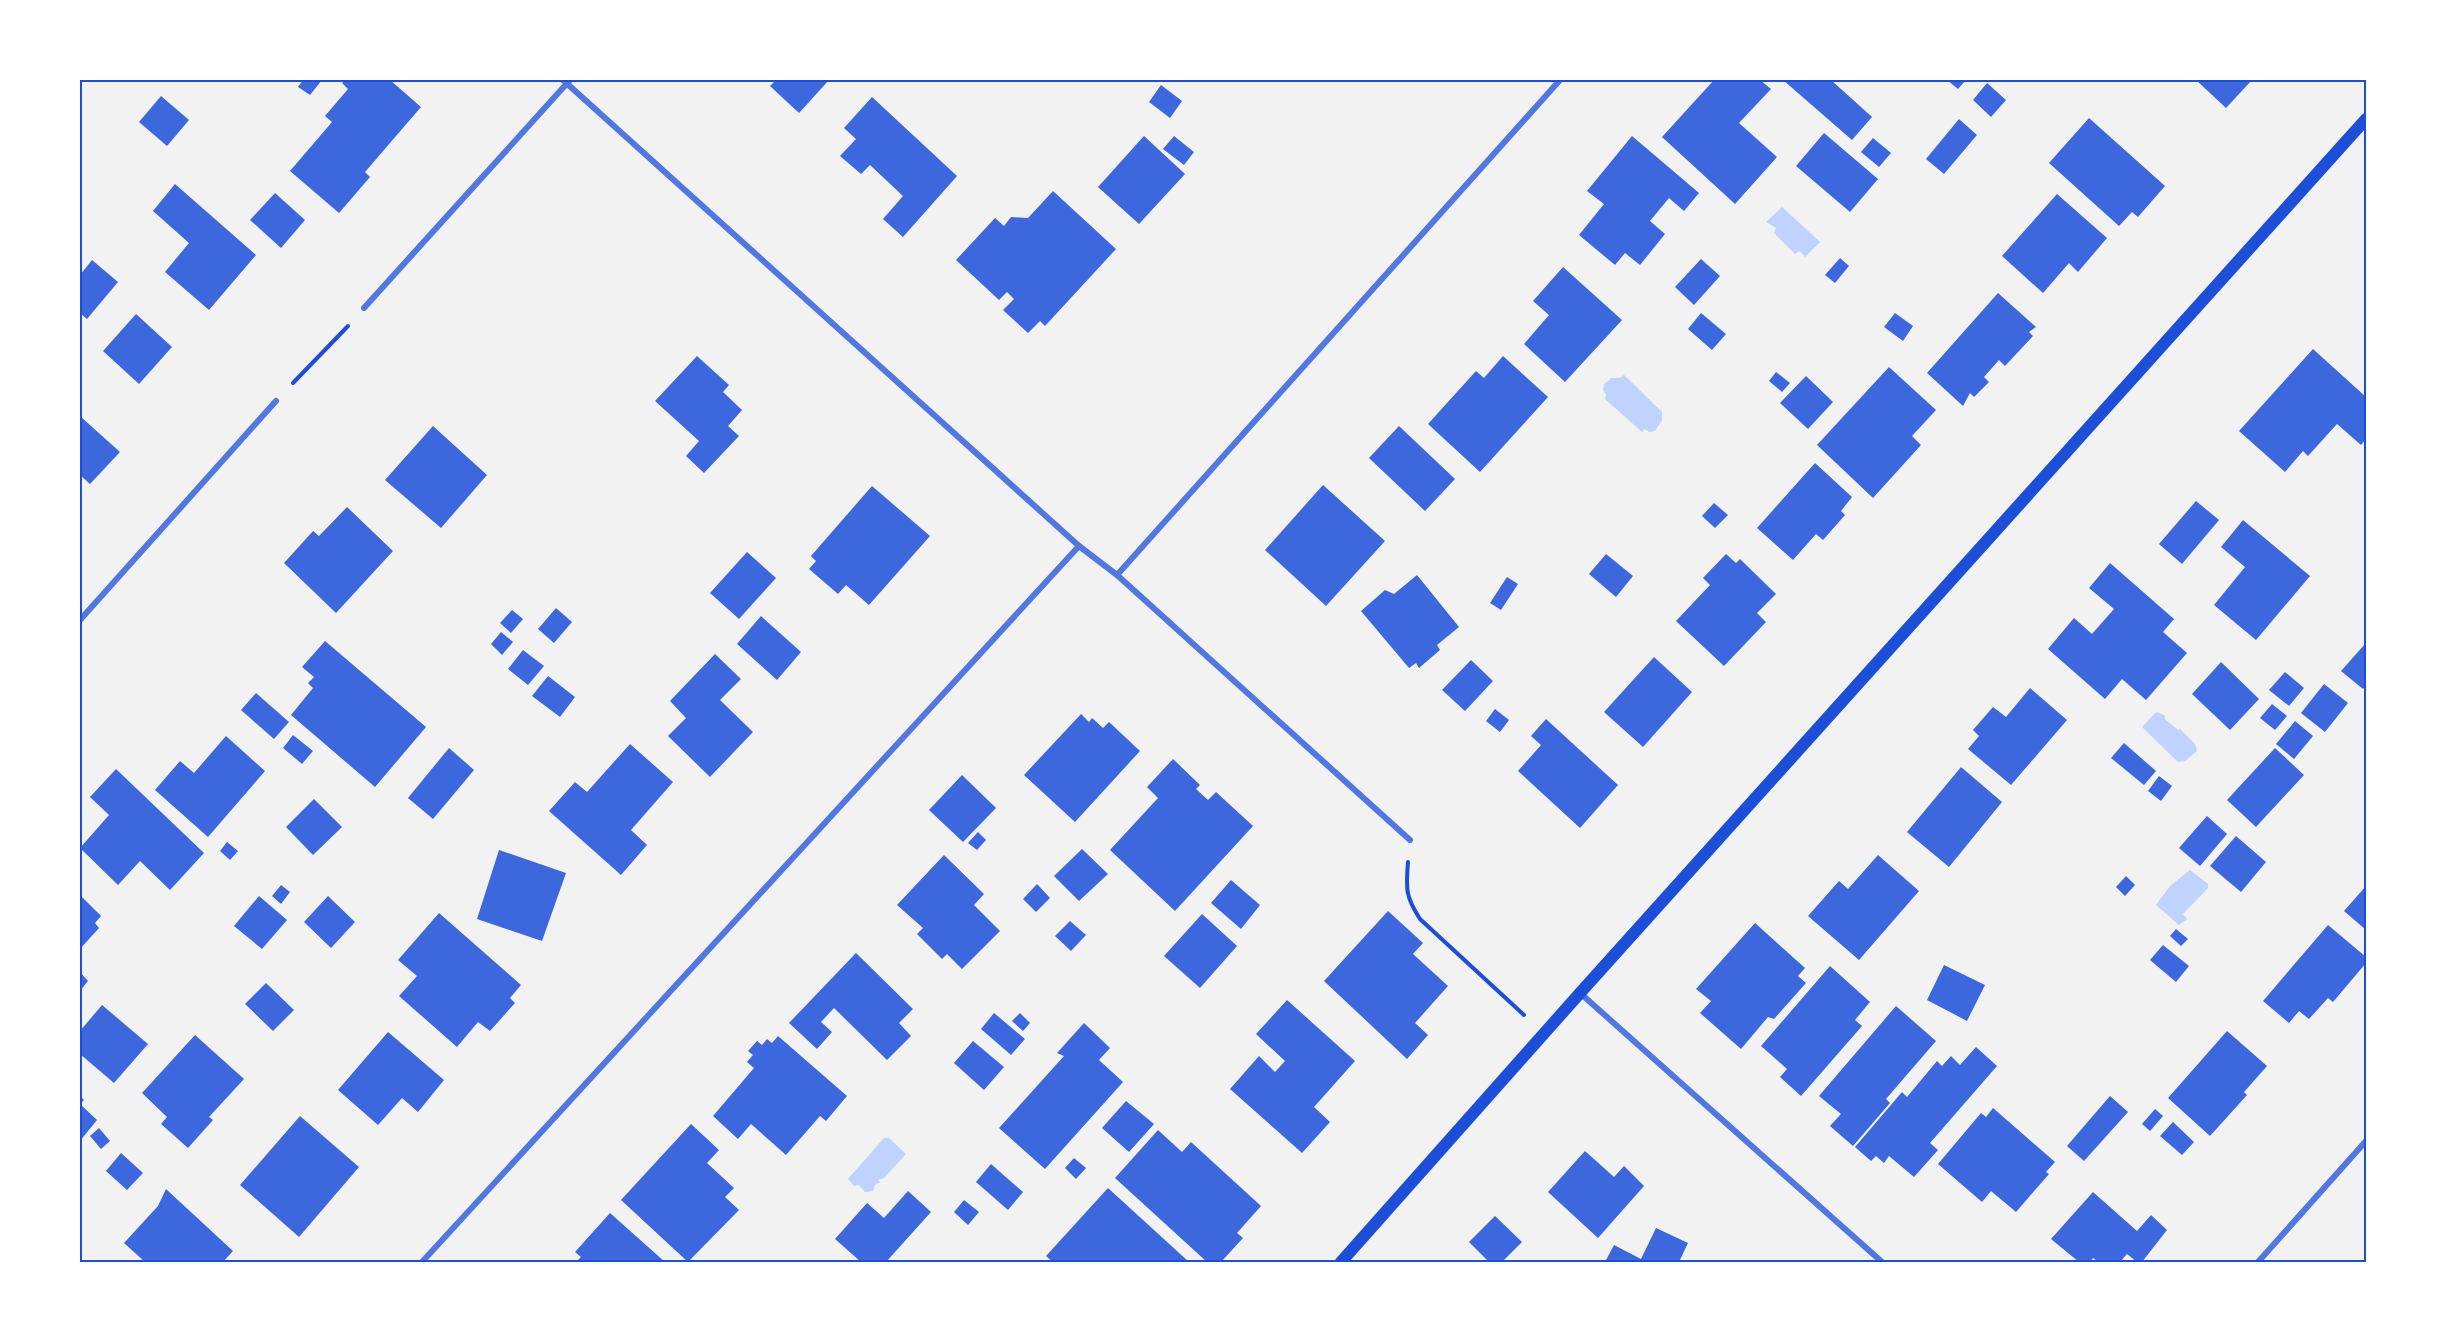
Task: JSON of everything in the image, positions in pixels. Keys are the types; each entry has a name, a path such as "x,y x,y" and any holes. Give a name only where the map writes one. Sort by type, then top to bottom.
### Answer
{"main road":[{"path":"1341,1263 1580,993 2367,118"}],"street":[{"path":"1117,575 1560,80"},
{"path":"364,308 566,81 1079,546 1117,575 1410,840"},
{"path":"80,620 276,401"},
{"path":"422,1263 1079,546"},
{"path":"1580,993 1882,1263"},
{"path":"2258,1263 2367,1141"}],"path":[{"path":"276,401 364,308"},
{"path":"1410,840 1406,890 1410,904 1420,918 1545,1034"}],"water":[{"path":"1782,207 1820,242 1805,257 1800,251 1795,254 1774,233 1776,228 1766,222"},
{"path":"1624,375 1662,412 1662,420 1655,431 1649,432 1645,429 1642,432 1605,399 1604,384 1612,378"},
{"path":"2158,712 2195,744 2197,751 2185,761 2178,762 2142,727"},
{"path":"2190,870 2208,884 2208,888 2183,914 2187,919 2179,925 2156,905 2170,886"},
{"path":"884,1138 889,1138 906,1154 884,1178 878,1180 880,1182 875,1185 873,1191 865,1192 859,1185 854,1186 848,1179"}],"building":[{"path":"303,80 322,80 310,95 298,87"},
{"path":"345,80 390,80 421,107 365,172 370,177 339,213 290,171 332,122 325,116 348,89 342,83"},
{"path":"776,80 829,80 799,113 770,86"},
{"path":"1714,80 1760,80 1771,89 1739,123 1777,157 1735,204 1662,137"},
{"path":"1783,80 1831,80 1872,117 1852,140"},
{"path":"1947,80 1966,80 1958,89"},
{"path":"2196,80 2252,80 2226,108"},
{"path":"1987,83 2006,100 1991,117 1973,100"},
{"path":"1161,85 1182,101 1170,118 1149,102"},
{"path":"161,96 189,120 167,146 139,122"},
{"path":"872,97 957,176 903,237 883,219 903,196 870,165 861,174 840,156 856,139 844,128"},
{"path":"2089,118 2165,186 2138,217 2132,212 2119,226 2049,163"},
{"path":"1959,119 1977,135 1944,174 1926,159"},
{"path":"1824,133 1878,179 1850,212 1796,166"},
{"path":"1144,136 1185,174 1139,224 1098,187"},
{"path":"1174,136 1194,152 1184,165 1163,149"},
{"path":"1632,136 1699,193 1684,211 1669,198 1650,221 1665,234 1640,265 1625,253 1615,265 1579,235 1604,204 1587,191"},
{"path":"1873,138 1891,153 1879,167 1861,152"},
{"path":"175,184 256,255 209,310 165,272 189,243 153,211"},
{"path":"1053,191 1116,249 1045,326 1040,321 1028,333 1003,310 1014,299 1007,292 999,300 956,260 995,218 1004,226 1011,217 1028,218"},
{"path":"275,193 305,220 281,248 250,220"},
{"path":"2057,194 2107,238 2078,272 2069,263 2043,293 2002,256"},
{"path":"1840,258 1849,266 1835,283 1825,275"},
{"path":"1701,259 1720,276 1694,305 1675,287"},
{"path":"92,260 118,282 87,319 80,313 80,275"},
{"path":"1563,267 1622,320 1565,382 1524,344 1549,315 1533,301"},
{"path":"1998,293 2036,327 2029,332 2033,336 2005,366 1999,360 1984,377 1989,382 1974,397 1970,393 1963,406 1927,373"},
{"path":"1701,313 1726,334 1712,350 1688,329"},
{"path":"1895,313 1913,326 1903,341 1884,327"},
{"path":"136,314 172,347 139,384 103,351"},
{"path":"2313,349 2366,397 2366,439 2361,445 2337,424 2308,456 2303,451 2285,472 2239,431"},
{"path":"697,356 729,385 723,392 742,410 728,426 739,436 704,473 686,456 699,441 655,401"},
{"path":"1503,356 1548,397 1480,472 1428,424 1476,371 1484,378"},
{"path":"1889,367 1936,410 1912,436 1921,445 1873,498 1817,445"},
{"path":"1776,372 1790,383 1782,392 1769,381"},
{"path":"1806,376 1833,402 1808,429 1780,403"},
{"path":"81,417 120,452 90,484 80,475"},
{"path":"433,426 487,475 441,528 385,480"},
{"path":"1399,426 1455,479 1425,511 1369,458"},
{"path":"1815,463 1852,497 1841,511 1845,515 1823,540 1816,534 1793,560 1757,528"},
{"path":"1323,485 1385,541 1326,606 1265,550"},
{"path":"872,486 930,536 869,605 846,585 838,594 809,569 816,561 811,556"},
{"path":"2196,501 2219,520 2182,564 2159,544"},
{"path":"1714,503 1728,515 1715,528 1702,516"},
{"path":"347,507 393,551 336,613 284,563 313,531 319,536"},
{"path":"2243,520 2310,576 2256,640 2214,605 2245,567 2221,547"},
{"path":"747,552 776,578 739,619 710,593"},
{"path":"1606,554 1633,576 1616,597 1589,574"},
{"path":"1726,554 1736,563 1740,559 1776,594 1757,613 1766,622 1724,666 1676,621 1710,585 1703,578"},
{"path":"2110,563 2174,619 2163,632 2187,653 2146,700 2122,679 2105,699 2048,649 2074,618 2092,634 2114,609 2089,588"},
{"path":"1417,575 1459,627 1437,645 1440,650 1419,668 1416,663 1409,668 1361,611 1385,590 1394,594"},
{"path":"1507,577 1518,584 1501,610 1490,603"},
{"path":"556,608 572,622 554,643 538,629"},
{"path":"512,610 523,619 511,633 500,623"},
{"path":"761,616 801,652 777,680 737,644"},
{"path":"501,632 513,642 502,655 491,644"},
{"path":"325,641 426,727 375,787 291,715 313,688 308,683 314,677 302,667"},
{"path":"2365,644 2366,685 2363,689 2341,671"},
{"path":"523,650 544,666 528,685 508,669"},
{"path":"715,654 741,679 720,700 753,732 710,777 668,736 686,718 670,701"},
{"path":"1654,657 1692,692 1643,747 1604,712"},
{"path":"1471,660 1493,681 1465,711 1442,690"},
{"path":"2221,662 2259,699 2230,730 2192,694"},
{"path":"2285,672 2304,688 2289,706 2269,690"},
{"path":"548,676 575,697 560,717 532,696"},
{"path":"2324,684 2348,703 2325,732 2301,713"},
{"path":"2030,688 2067,720 2011,785 1968,749 1979,736 1973,730 1993,707 2006,717"},
{"path":"256,693 289,722 274,739 241,710"},
{"path":"2272,704 2287,716 2275,730 2260,718"},
{"path":"1495,709 1509,720 1500,732 1486,721"},
{"path":"1081,714 1089,722 1092,718 1103,728 1109,722 1140,751 1075,822 1024,775"},
{"path":"1546,719 1618,785 1580,828 1518,771 1541,745 1531,736"},
{"path":"2295,721 2313,736 2294,759 2276,744"},
{"path":"293,735 313,751 302,764 283,748"},
{"path":"226,736 265,771 208,837 155,790 180,761 194,773"},
{"path":"2124,743 2156,771 2144,785 2111,758"},
{"path":"630,744 673,782 631,830 647,845 621,875 549,811 575,782 587,792"},
{"path":"449,748 474,770 433,819 408,798"},
{"path":"2275,748 2304,775 2256,827 2227,800"},
{"path":"1173,759 1200,785 1196,789 1208,800 1216,792 1253,826 1175,911 1110,850 1158,798 1147,787"},
{"path":"1961,767 2002,802 1949,867 1907,832"},
{"path":"116,769 204,853 170,890 140,861 118,885 80,848 109,815 90,797"},
{"path":"962,775 996,808 963,842 929,810"},
{"path":"2159,776 2172,786 2161,801 2148,791"},
{"path":"314,799 342,827 313,855 286,827"},
{"path":"2207,816 2227,834 2200,866 2179,848"},
{"path":"978,832 986,840 977,850 968,843"},
{"path":"2236,836 2266,862 2241,892 2210,866"},
{"path":"227,842 238,851 230,860 220,851"},
{"path":"1082,849 1108,874 1079,901 1054,876"},
{"path":"499,850 566,873 542,941 477,919"},
{"path":"944,855 984,894 974,905 1000,931 962,969 947,954 942,959 917,934 923,928 897,905"},
{"path":"1878,855 1919,891 1859,960 1808,916 1839,881 1848,889"},
{"path":"2126,876 2135,885 2125,896 2116,887"},
{"path":"1231,880 1260,905 1241,929 1211,903"},
{"path":"1037,884 1050,898 1036,912 1023,899"},
{"path":"281,885 290,892 281,904 272,896"},
{"path":"2366,886 2366,930 2344,911"},
{"path":"80,895 101,916 95,923 99,928 80,949"},
{"path":"259,896 287,920 262,949 234,926"},
{"path":"328,896 355,922 331,948 304,922"},
{"path":"1388,911 1423,943 1413,954 1448,986 1415,1023 1428,1035 1407,1059 1324,981"},
{"path":"439,913 521,985 510,998 515,1003 490,1031 478,1022 457,1047 399,996 417,976 398,960"},
{"path":"1202,914 1237,946 1200,988 1164,956"},
{"path":"1070,921 1086,935 1071,951 1055,936"},
{"path":"1755,923 1805,968 1798,976 1806,983 1774,1019 1768,1017 1741,1049 1700,1013 1711,1001 1696,989"},
{"path":"2328,925 2366,957 2366,963 2333,1002 2328,998 2309,1019 2299,1011 2289,1023 2263,1001"},
{"path":"2176,929 2188,939 2181,946 2170,936"},
{"path":"2163,945 2189,966 2176,982 2150,960"},
{"path":"856,953 913,1009 899,1023 911,1036 887,1060 834,1008 821,1022 832,1032 817,1049 789,1023"},
{"path":"1944,965 1985,985 1967,1021 1927,1000"},
{"path":"1830,966 1870,1002 1855,1020 1862,1026 1801,1096 1780,1077 1787,1069 1761,1046"},
{"path":"80,972 88,981 80,991"},
{"path":"266,983 294,1010 273,1031 245,1004"},
{"path":"1287,1000 1355,1061 1314,1107 1330,1122 1302,1153 1230,1089 1259,1056 1275,1072 1285,1061 1256,1034"},
{"path":"102,1005 148,1044 114,1083 80,1054 80,1031"},
{"path":"1896,1006 1936,1041 1886,1099 1890,1103 1853,1146 1830,1126 1841,1114 1819,1096"},
{"path":"994,1013 1025,1039 1011,1055 981,1029"},
{"path":"1020,1013 1030,1023 1023,1031 1012,1021"},
{"path":"1084,1023 1110,1048 1099,1060 1123,1082 1045,1169 999,1128 1064,1056 1057,1053"},
{"path":"2227,1031 2267,1066 2244,1092 2247,1095 2210,1136 2168,1098"},
{"path":"388,1032 444,1080 418,1112 402,1098 378,1125 338,1090"},
{"path":"195,1035 244,1079 209,1117 213,1120 188,1148 161,1124 167,1117 142,1093"},
{"path":"778,1036 847,1096 826,1121 820,1116 786,1155 751,1124 738,1139 713,1116 754,1068 747,1062 753,1055 748,1051 757,1041 762,1045 767,1039 772,1043"},
{"path":"973,1041 1004,1067 984,1090 954,1063"},
{"path":"1976,1047 1997,1066 1930,1143 1938,1150 1914,1177 1889,1156 1884,1163 1876,1156 1871,1161 1855,1147 1902,1092 1907,1097 1937,1061 1942,1066 1951,1056 1960,1065"},
{"path":"2110,1096 2128,1112 2084,1161 2067,1146"},
{"path":"1126,1101 1154,1124 1129,1152 1102,1128"},
{"path":"80,1104 97,1120 80,1141"},
{"path":"1993,1108 2055,1162 2046,1172 2049,1174 2016,1212 1991,1191 1982,1202 1938,1164 1981,1113 1986,1117"},
{"path":"2155,1109 2163,1116 2150,1131 2142,1124"},
{"path":"300,1116 359,1167 299,1237 240,1185"},
{"path":"2173,1122 2194,1142 2182,1155 2160,1136"},
{"path":"691,1124 719,1150 707,1163 734,1188 725,1197 739,1210 688,1262 621,1200"},
{"path":"99,1128 110,1141 101,1149 90,1136"},
{"path":"1158,1130 1182,1152 1191,1142 1261,1206 1237,1233 1243,1238 1221,1262 1207,1262 1115,1178"},
{"path":"1585,1151 1614,1177 1624,1166 1644,1186 1598,1238 1548,1192"},
{"path":"121,1153 143,1173 127,1190 106,1171"},
{"path":"1074,1158 1086,1168 1076,1179 1065,1168"},
{"path":"991,1164 1023,1192 1008,1210 976,1182"},
{"path":"1108,1188 1189,1262 1053,1262 1046,1256"},
{"path":"166,1189 233,1251 223,1262 145,1262 124,1243 158,1206"},
{"path":"908,1191 931,1212 886,1262 861,1262 835,1239 867,1203 884,1218"},
{"path":"2093,1192 2137,1231 2151,1215 2167,1230 2142,1262 2137,1262 2127,1254 2120,1262 2099,1262 2093,1258 2090,1262 2079,1262 2051,1239"},
{"path":"964,1200 979,1212 968,1225 954,1212"},
{"path":"610,1213 665,1262 576,1262 581,1257 575,1252"},
{"path":"1495,1216 1522,1242 1502,1262 1489,1262 1469,1242"},
{"path":"1656,1228 1688,1243 1679,1262 1605,1262 1614,1245 1641,1259"}]}
